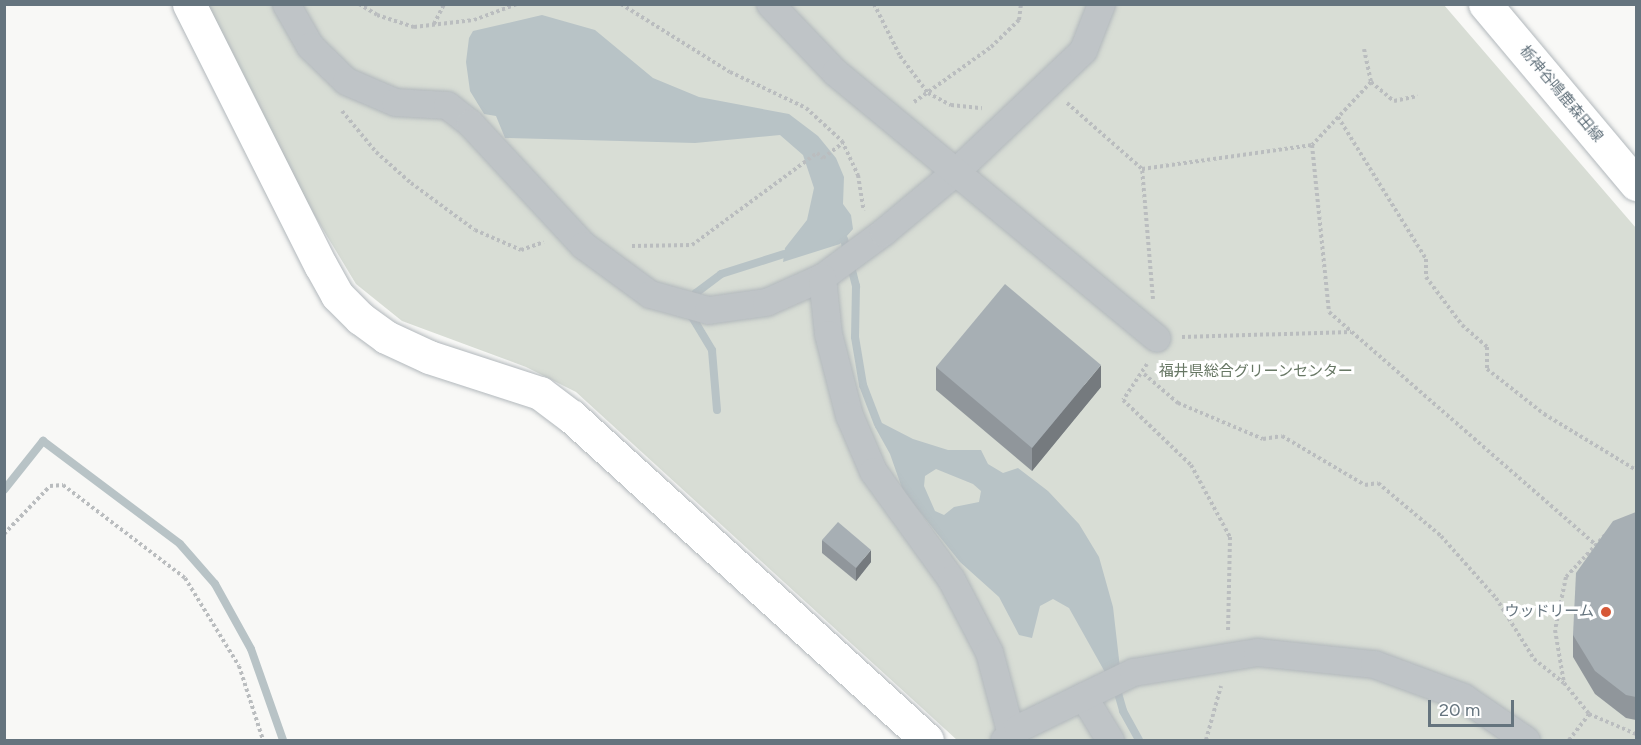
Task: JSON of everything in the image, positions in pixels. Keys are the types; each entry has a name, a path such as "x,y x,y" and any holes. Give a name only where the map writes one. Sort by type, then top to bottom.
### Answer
{"street":[{"path":"189,4 321,266 337,295 360,318 386,337 429,357 540,393 571,416 927,741"},
{"path":"286,4 310,46 346,81 395,102 447,105 470,123 583,245 650,294 708,310 766,302 822,277 868,243 955,172 1083,50 1101,4"},
{"path":"770,4 835,72 1156,338"},
{"name":"栃神谷鳴鹿森田線","path":"1485,4 1636,184"},
{"path":"822,277 828,334 849,415 873,471 951,579 989,652 1008,737 1133,672 1257,652 1374,664 1463,697 1526,741"},
{"path":"1083,696 1110,741"}],"path":[{"path":"359,4 377,15 414,27 474,20 517,4"},
{"path":"434,24 444,4"},
{"path":"621,4 730,72 806,108 843,143 858,175 868,243"},
{"path":"874,4 900,56 928,93 951,105 991,110 1025,106"},
{"path":"891,118 991,47 1019,20 1021,4"},
{"path":"1364,49 1371,81 1394,101 1417,96"},
{"path":"330,65 327,86 376,152 475,230 521,250 569,230"},
{"path":"1142,169 1312,145 1371,81"},
{"path":"1047,85 1142,169 1156,338 1144,374 1123,400 1191,465 1230,537 1227,657 1206,741"},
{"path":"1338,117 1426,259 1426,277 1462,325 1487,347 1487,369 1544,414 1636,470"},
{"path":"629,246 692,245 817,153 823,158 843,143"},
{"path":"1312,145 1329,312 1594,543"},
{"path":"1156,338 1351,332"},
{"path":"1144,374 1178,403 1263,439 1282,436 1365,485 1378,483 1441,536 1496,598 1534,659 1564,683 1589,714 1636,734"},
{"path":"4,534 50,486 63,485 185,578 238,666 263,741"},
{"path":"1564,683 1555,630 1566,577 1594,543 1610,531"},
{"path":"1569,741 1589,714"}],"green space":[{"name":"福井県総合グリーンセンター","path":"208,5 1444,5 1636,228 1636,740 957,740 576,392 526,367 402,321 356,284 304,198"}],"shaded area":[{"path":"542,15 595,30 653,78 699,97 789,114 818,136 836,158 844,177 843,204 851,215 853,229 840,244 783,262 785,248 807,220 814,188 803,155 780,135 695,143 505,138 496,116 484,114 470,91 466,62 469,38 473,31"},
{"path":"880,422 913,439 948,450 981,450 988,464 1003,473 1018,468 1048,491 1079,524 1099,557 1113,607 1120,668 1106,674 1069,608 1053,599 1040,606 1032,638 1019,635 999,597 960,562 903,491 890,454 875,427","holes":["936,469 973,484 981,491 979,502 954,507 944,515 935,511 924,486 925,476"]}],"building":[{"path":"1005,284 1101,365 1032,448 936,367"},
{"name":"ウッドリーム","path":"1636,512 1636,697 1626,695 1595,671 1573,635 1576,573 1613,521"},
{"path":"838,522 871,550 856,568 822,540"}],"waterway":[{"path":"844,239 856,286 855,337 863,385 878,424"},
{"path":"717,410 712,350 692,317 696,293 721,274 784,254"},
{"path":"4,490 43,441 180,544 215,584 251,649 283,740"},
{"path":"1116,686 1123,711 1139,740"}],"place":[{"name":"ウッドリーム","path":"1606,612"}]}
